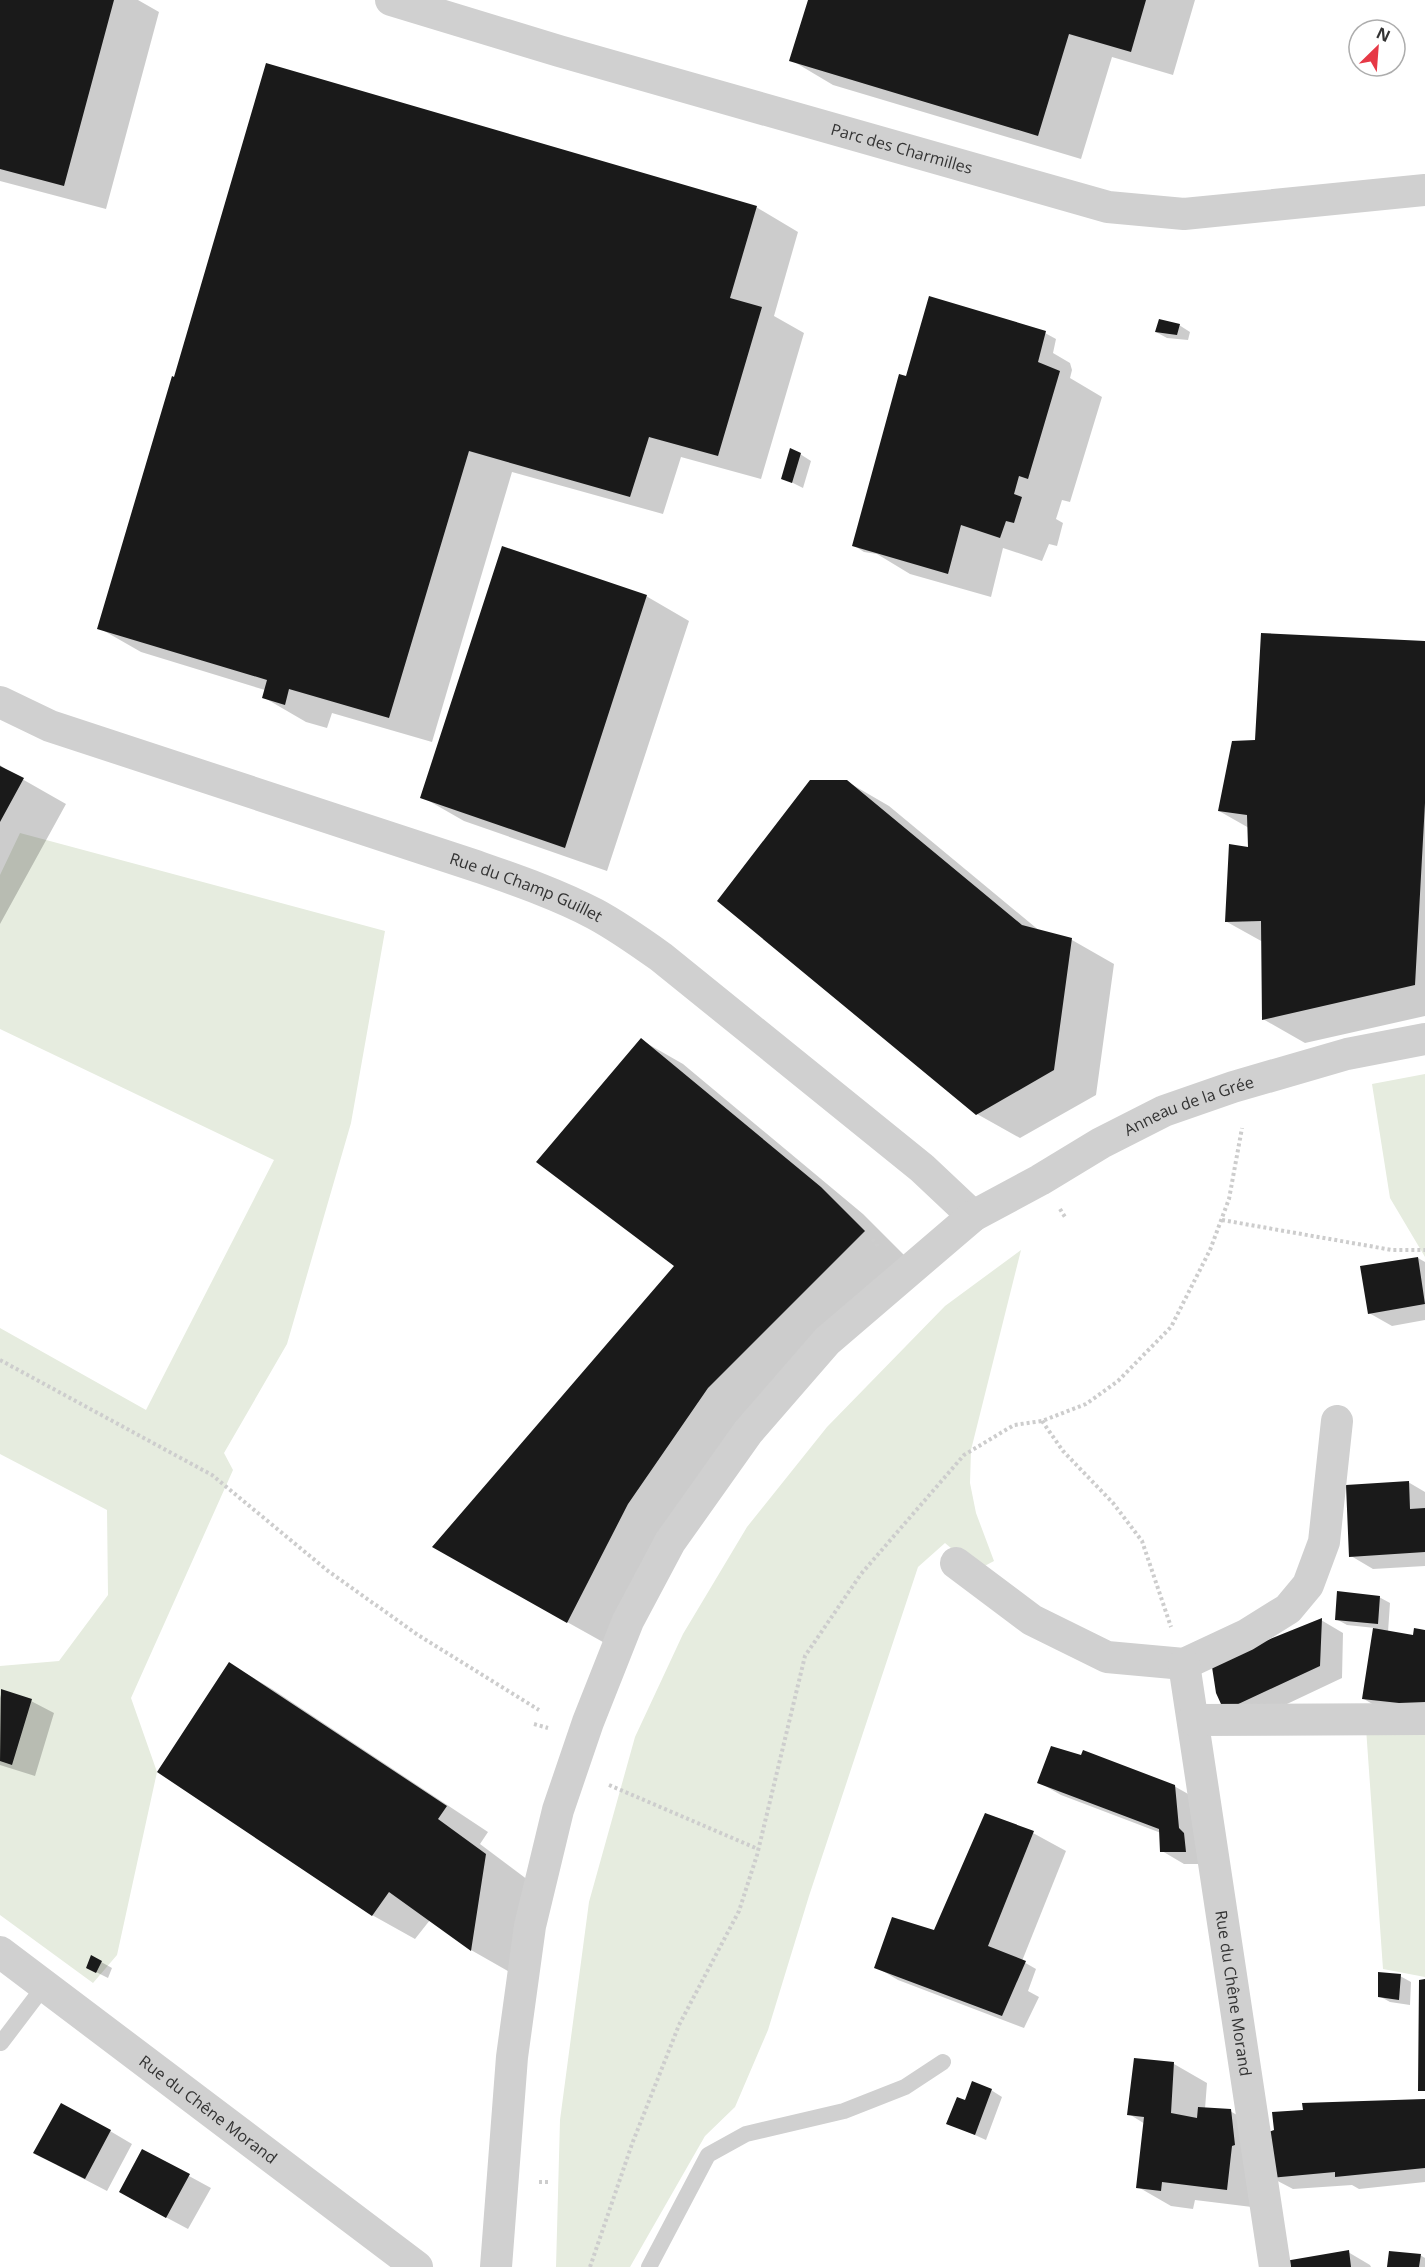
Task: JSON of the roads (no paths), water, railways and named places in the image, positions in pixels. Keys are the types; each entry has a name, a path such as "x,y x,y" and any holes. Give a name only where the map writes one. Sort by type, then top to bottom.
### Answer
{"street":[{"name":"Parc des Charmilles","path":"391,0 559,51 1108,207 1184,214 1425,190"},
{"name":"Rue du Champ Guillet","path":"0,702 50,726 476,866 540,889 594,914 628,933 661,957 922,1168 972,1216"},
{"name":"Anneau de la Grée","path":"496,2267 512,2057 530,1926 558,1810 588,1722 628,1621 670,1542 748,1432 827,1341 972,1216 1040,1180 1101,1143 1164,1111 1233,1087 1347,1054 1425,1039"},
{"path":"956,1563 1032,1620 1107,1657 1184,1664 1246,1635 1288,1609 1308,1585 1324,1542 1337,1421"},
{"name":"Rue du Chêne Morand","path":"1184,1664 1275,2267"},
{"path":"1193,1720 1425,1719"},
{"name":"Rue du Chêne Morand","path":"0,1952 417,2267"}],"lane":[{"path":"1,2043 45,1985"},
{"path":"650,2267 708,2155 746,2134 844,2111 905,2087 943,2062"}]}
